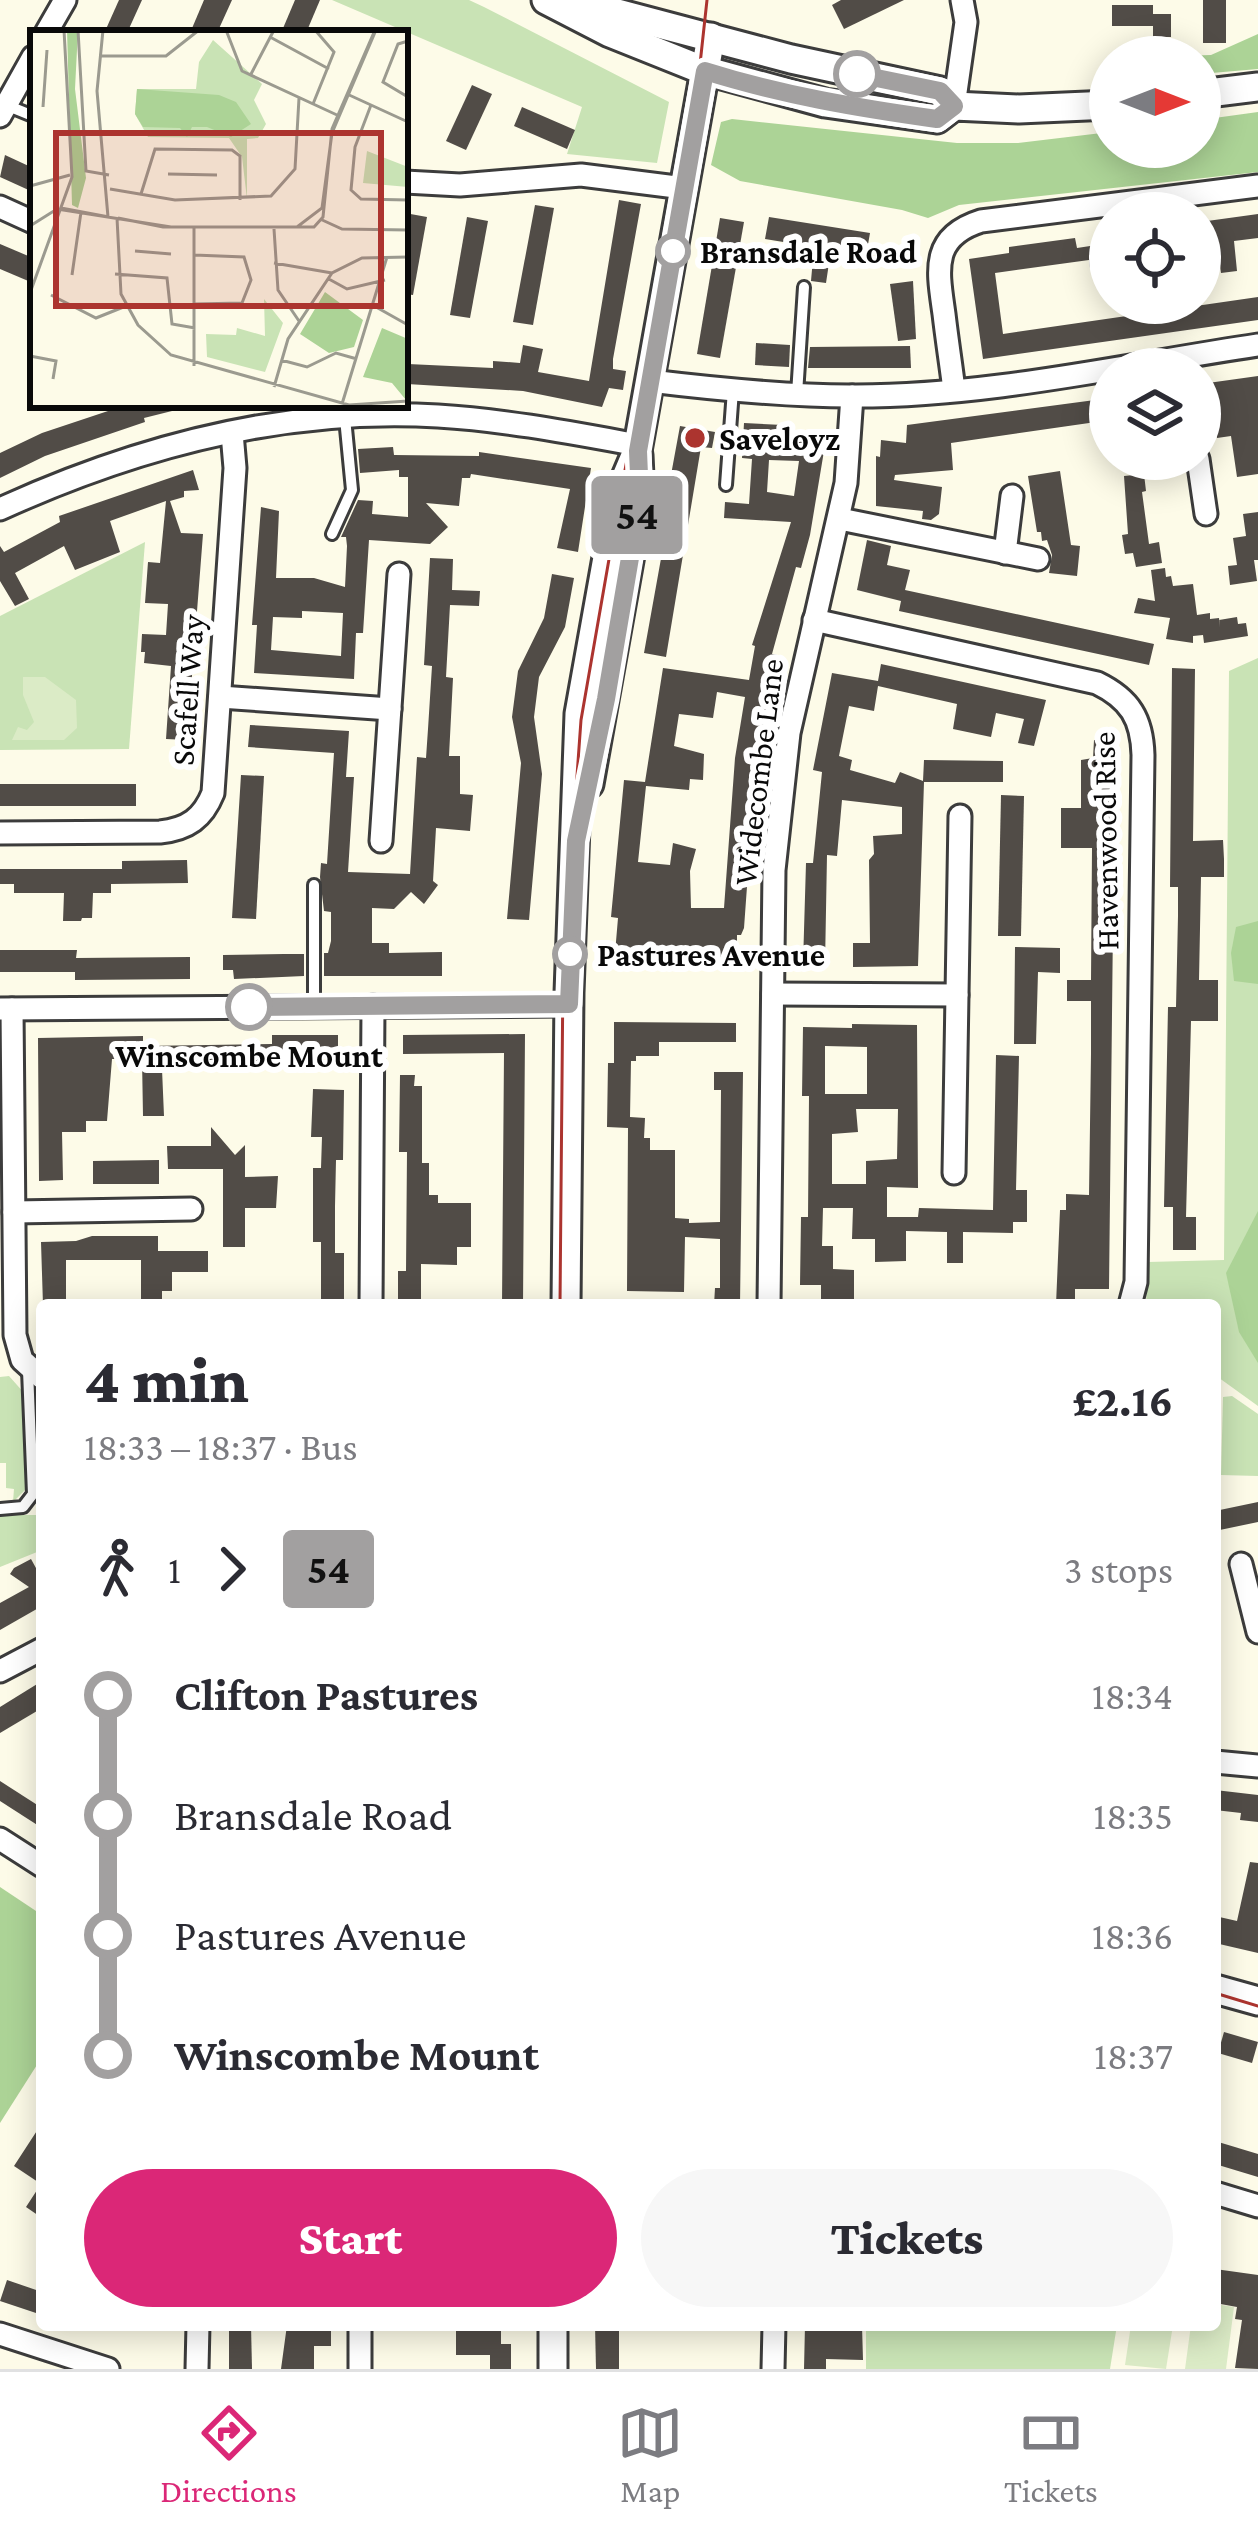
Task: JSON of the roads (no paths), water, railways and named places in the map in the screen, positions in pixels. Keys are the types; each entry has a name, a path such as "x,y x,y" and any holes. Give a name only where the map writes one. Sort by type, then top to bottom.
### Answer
{"street":[{"path":"48,30 65,0"},
{"path":"546,0 610,33 705,71 825,103 937,119 954,106 1089,106"},
{"path":"567,0 816,65 940,91 954,106"},
{"path":"954,106 966,22 962,0"},
{"path":"566,1299 569,1004 582,694 618,496 638,448 710,38"},
{"path":"3,110 30,62"},
{"path":"1221,91 1258,87"},
{"path":"408,182 460,185 581,175 684,188"},
{"path":"954,390 938,272 943,249 962,227 1258,186"},
{"path":"0,207 30,221"},
{"path":"1221,354 1258,345"},
{"path":"650,381 852,396 1089,374"},
{"name":"Widecombe Lane","path":"769,1299 774,870 789,733 840,519 852,396"},
{"path":"0,509 86,472 157,450 232,433 345,418 484,419 638,448"},
{"name":"Scafell Way","path":"0,833 160,832 184,827 198,818 213,793 236,468 232,433"},
{"path":"1201,480 1206,514"},
{"path":"1005,553 1012,496"},
{"path":"840,519 1038,559"},
{"path":"381,841 399,574"},
{"name":"Havenwood Rise","path":"814,620 1097,683 1116,693 1139,721 1143,755 1136,1282 1132,1299"},
{"path":"220,697 390,710"},
{"path":"954,1173 960,815"},
{"path":"772,994 957,995"},
{"path":"35,1373 15,1335 6,1009 569,1004"},
{"path":"371,1299 373,1006"},
{"path":"9,1216 191,1210"},
{"path":"1241,1564 1258,1632"},
{"path":"0,1671 36,1652"},
{"path":"1221,1763 1258,1766"},
{"path":"0,1839 36,1862"},
{"path":"1221,1991 1258,2001"},
{"path":"1221,2195 1258,2206"},
{"path":"196,2369 198,2331"},
{"path":"360,2331 360,2369"},
{"path":"553,2369 554,2331"},
{"path":"773,2369 774,2331"},
{"path":"0,2334 108,2369"}],"lane":[{"path":"797,394 804,287"},
{"path":"726,485 733,390"},
{"path":"332,534 352,490 345,418"},
{"path":"314,885 314,1007"},
{"path":"0,1509 23,1507 33,1494 35,1373"}],"tram line":[{"path":"560,1299 563,971 581,720 696,101 707,0"},
{"path":"593,760 640,476"},
{"path":"1221,1995 1258,2006"}],"place":[{"name":"Bransdale Road","path":"673,251"},
{"name":"Saveloyz","path":"695,438"},
{"name":"Pastures Avenue","path":"570,954"},
{"name":"Winscombe Mount","path":"249,1007"}]}
